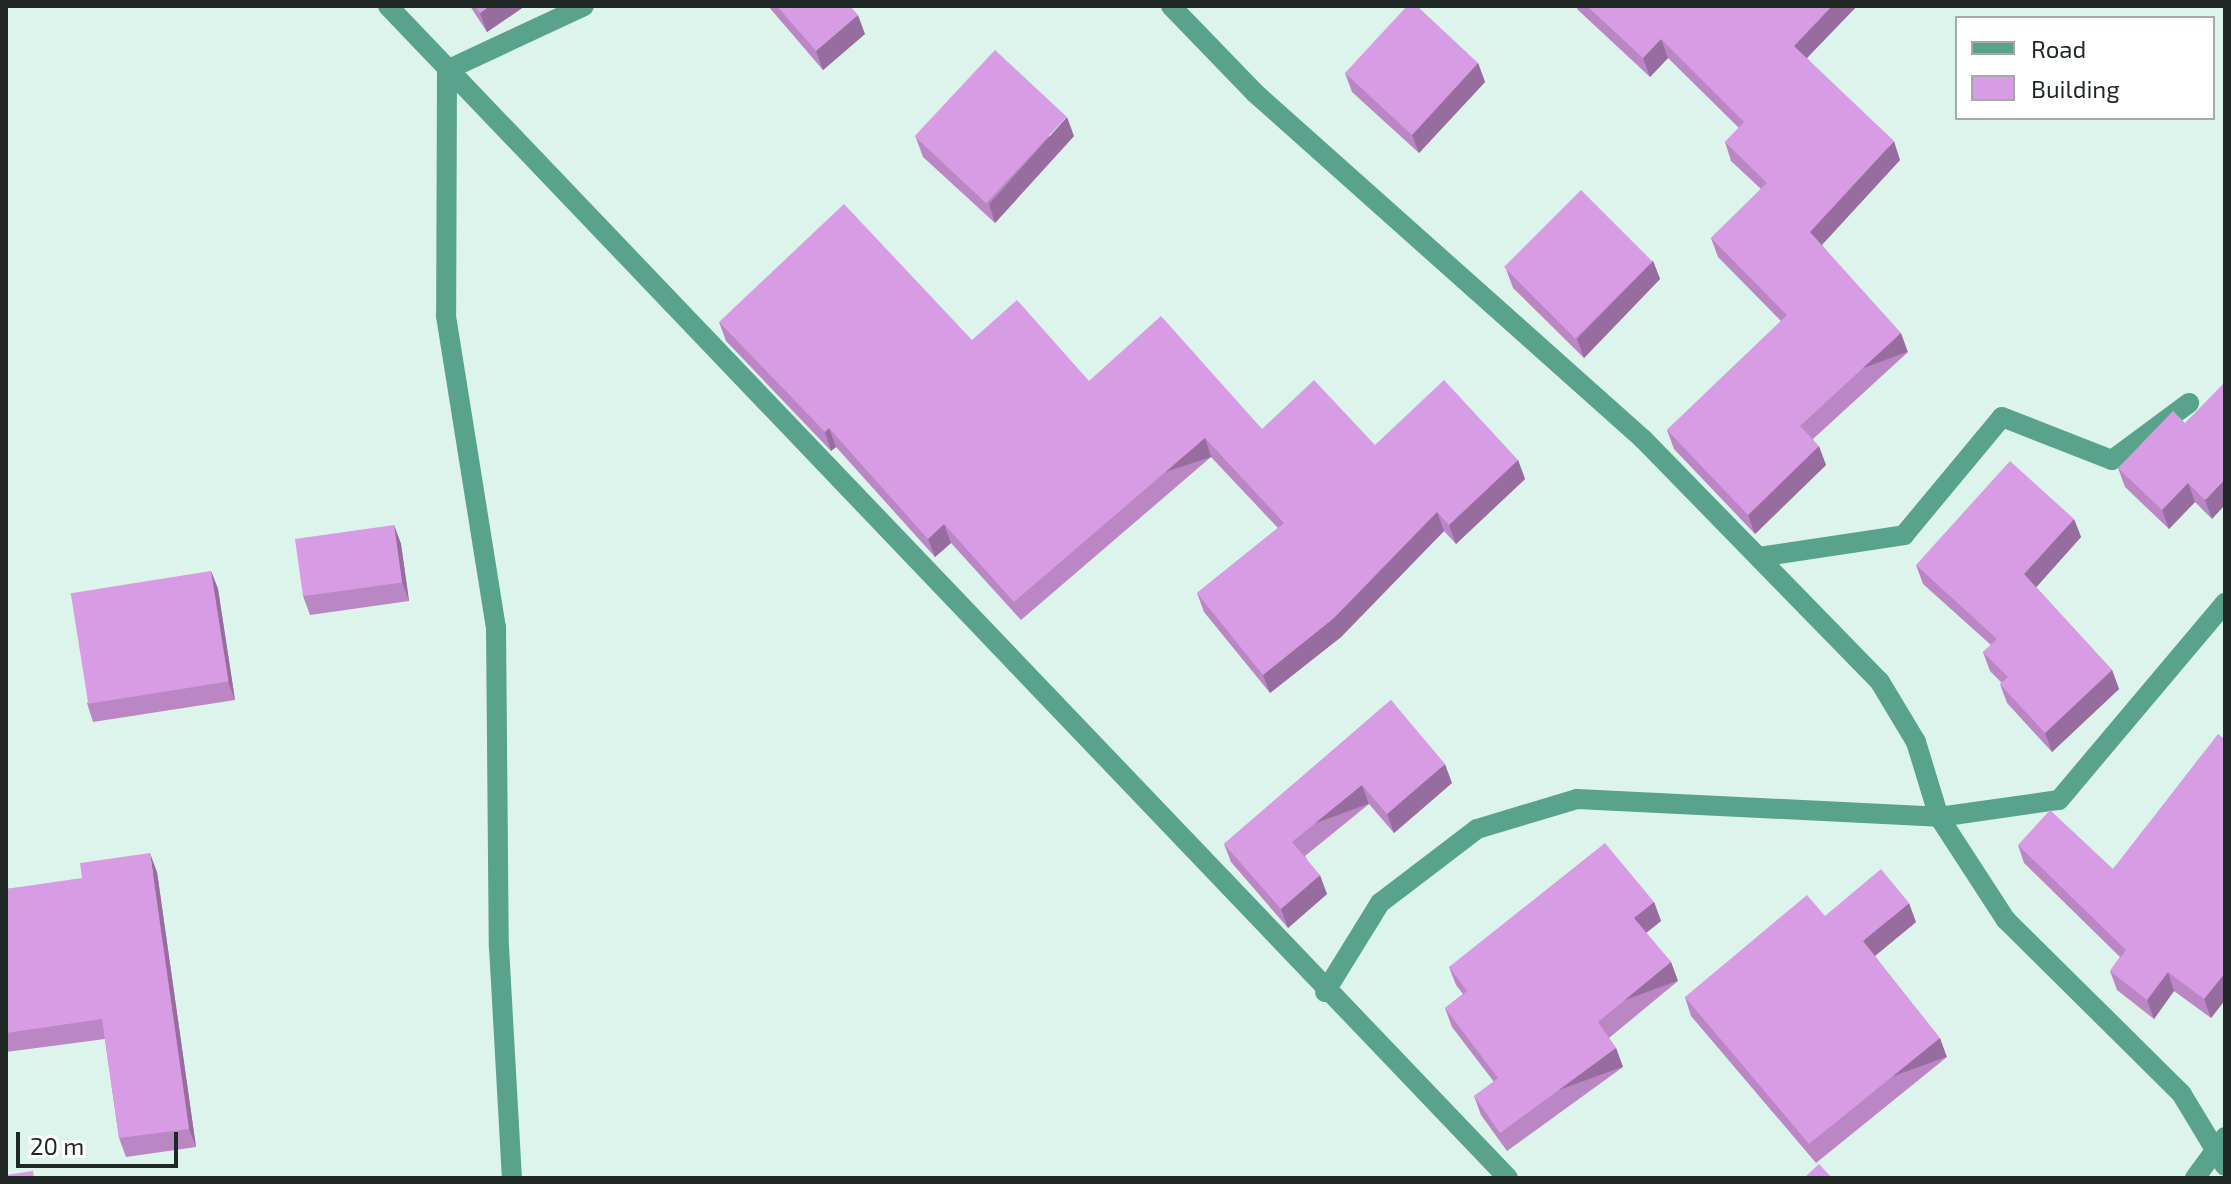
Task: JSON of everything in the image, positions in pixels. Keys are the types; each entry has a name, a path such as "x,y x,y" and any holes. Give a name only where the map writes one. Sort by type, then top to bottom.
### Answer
{"street":[{"path":"388,6 1325,992 1508,1178"},
{"path":"447,70 584,6"},
{"path":"1171,6 1255,93 1643,439 1880,682 1916,742 1939,817 2006,920 2181,1093 2219,1160"},
{"path":"447,70 446,316 496,627 499,947 512,1178"},
{"path":"1759,557 1904,535 2002,417 2112,460 2189,403"},
{"path":"1325,992 1392,894 1477,829 1577,799 1939,817 2059,800 2225,603"},
{"path":"2195,1178 2219,1160 2225,1137"}],"building":[{"path":"475,6 490,6 480,13"},
{"path":"777,6 850,6 858,15 816,51"},
{"path":"1407,6 1417,6 1478,63 1412,135 1345,73"},
{"path":"1587,6 1832,6 1794,46 1894,141 1810,232 1901,333 1800,426 1819,446 1748,515 1667,430 1787,315 1711,238 1767,183 1725,142 1744,122 1661,39 1643,58"},
{"path":"995,50 1067,117 986,203 915,136"},
{"path":"1581,190 1652,261 1575,338 1504,267"},
{"path":"844,204 972,340 1017,300 1089,381 1161,316 1262,429 1314,380 1375,445 1444,380 1518,460 1449,525 1437,512 1334,618 1263,675 1197,593 1284,523 1205,438 1014,602 944,524 928,539 829,428 825,432 719,322"},
{"path":"2225,382 2225,479 2205,500 2188,483 2162,510 2118,468 2173,411 2185,423"},
{"path":"2010,461 2074,519 2024,574 2112,670 2045,733 2000,684 2008,677 1983,652 1997,639 1916,565"},
{"path":"394,525 402,582 303,596 295,539"},
{"path":"211,571 229,682 88,704 71,593"},
{"path":"1391,700 1445,764 1387,814 1362,785 1292,842 1320,875 1281,909 1224,844"},
{"path":"2218,734 2223,738 2225,736 2225,973 2204,999 2168,972 2147,1000 2110,971 2126,950 2018,845 2050,810 2113,869"},
{"path":"1605,843 1654,902 1634,918 1671,962 1598,1022 1616,1048 1500,1133 1474,1096 1498,1078 1445,1008 1467,991 1449,967"},
{"path":"150,853 189,1129 119,1138 102,1019 6,1033 6,889 82,878 80,863"},
{"path":"1881,869 1909,903 1863,941 1940,1038 1809,1144 1685,997 1807,895 1825,916"},
{"path":"1819,1164 1832,1178 1804,1178"},
{"path":"33,1171 34,1178 6,1178 6,1175"}]}
